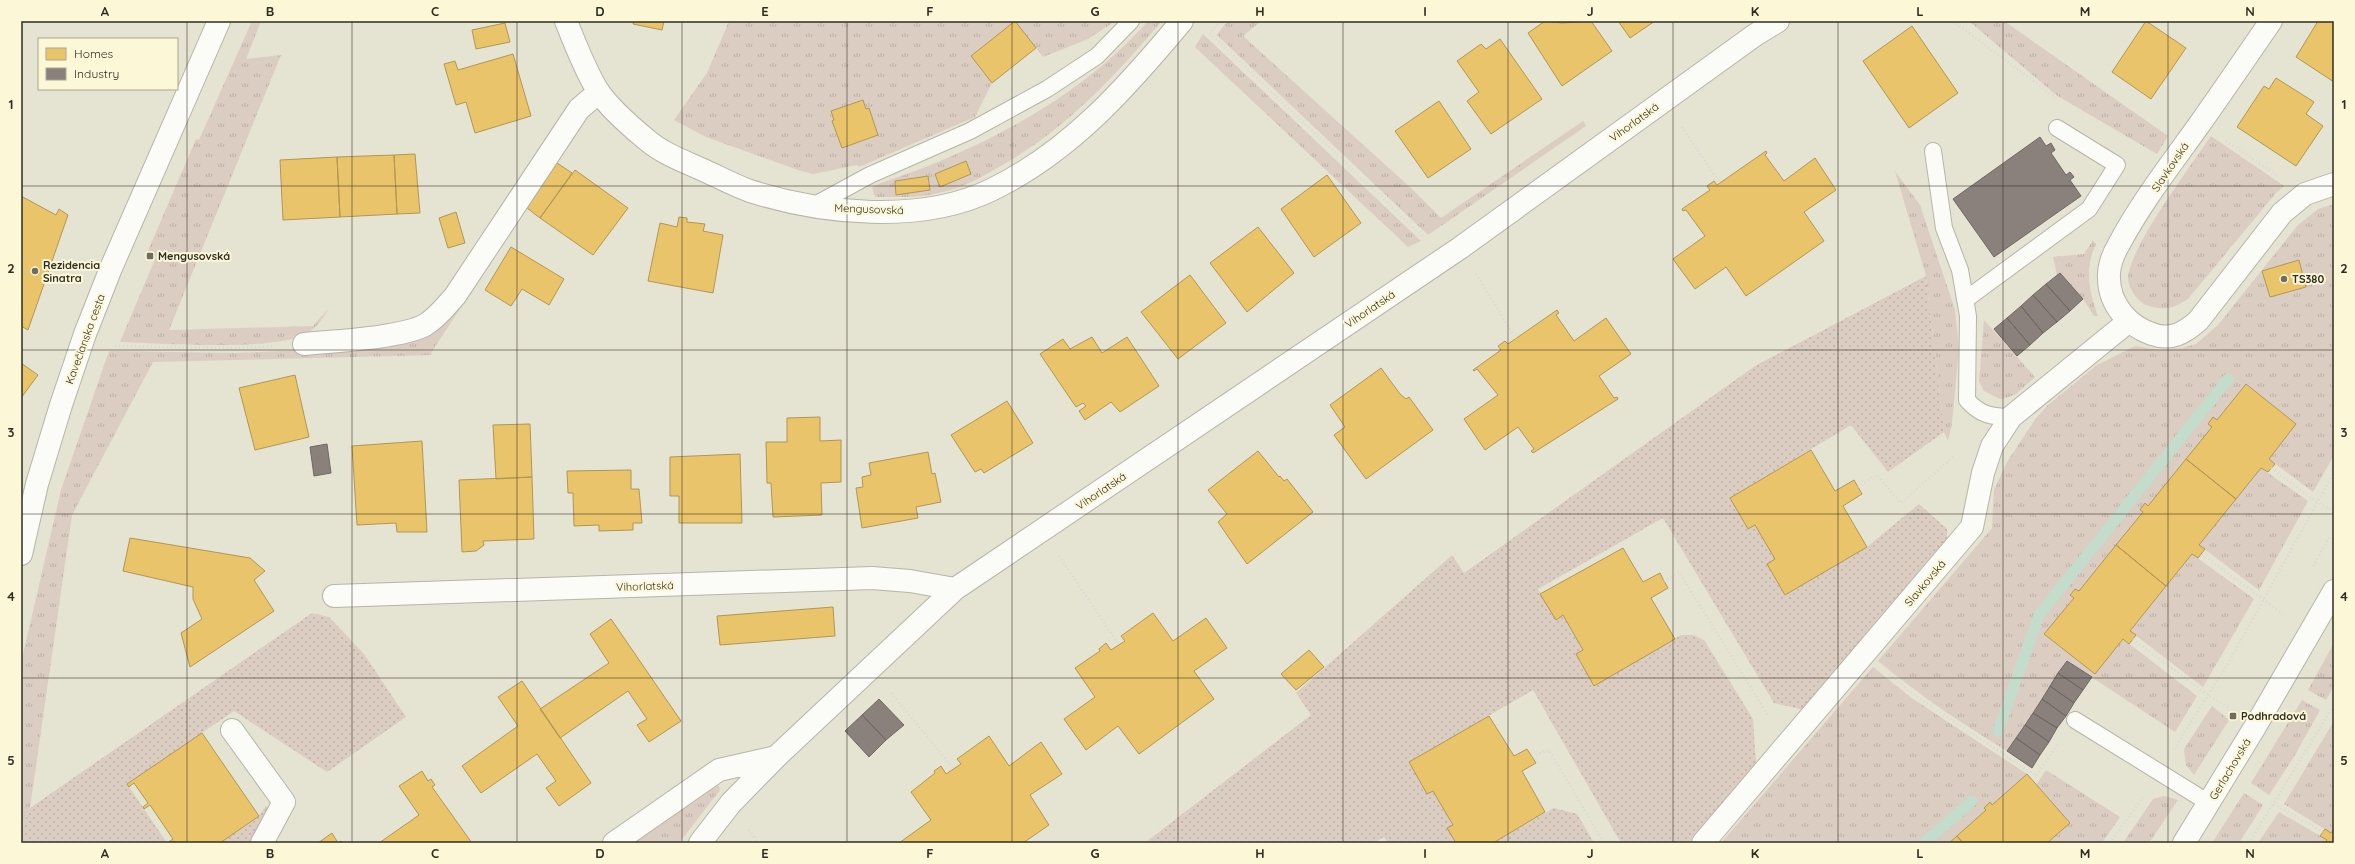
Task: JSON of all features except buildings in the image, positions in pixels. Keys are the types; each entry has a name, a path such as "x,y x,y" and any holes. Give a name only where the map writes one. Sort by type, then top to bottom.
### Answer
{"street":[{"name":"Kavečianska cesta","path":"21,554 37,484 61,404 85,334 111,268 219,21"},
{"name":"Mengusovská","path":"566,21 574,43 599,92 648,142 682,160 749,190 813,206 884,212 923,210 957,202 989,191 1018,176 1071,139 1131,81 1182,21"},
{"name":"Vihorlatská","path":"700,843 731,803 776,757 955,589 1453,254 1663,101 1758,28 1778,21"},
{"name":"Slavkovská","path":"2271,21 2170,166 2117,247 2108,277 2111,291 2120,313 2129,321 2151,334 2162,337 2175,337 2187,330 2198,321 2278,217 2293,202 2305,194 2334,184"},
{"path":"304,344 408,332 425,325 440,314 455,296 579,109 599,92"},
{"name":"Slavkovská","path":"1703,843 1972,527 1983,473 1992,446 2011,417 2129,321"},
{"name":"Vihorlatská","path":"334,596 872,578 910,581 955,589"},
{"name":"Gerlachovská","path":"2184,843 2334,591"},
{"path":"232,730 284,802 262,843"},
{"path":"614,843 719,770 776,757"}],"lane":[{"path":"813,206 870,175 970,131 1047,88 1097,56 1131,21"},
{"path":"1965,300 2089,209 2117,166 2057,128"},
{"path":"1933,151 1944,228 1960,270 1968,316 1967,400 1976,410 1992,418 2011,417"},
{"path":"2075,720 2209,803"}],"path":[{"path":"1220,21 1210,33 1453,254 1516,339"},
{"path":"1953,21 2063,102"},
{"path":"1663,101 1720,183"},
{"path":"2200,123 2305,194"},
{"path":"113,346 232,348 304,344"},
{"path":"1858,487 1877,476 1901,503 1960,450"},
{"path":"2271,468 2317,502 2334,511"},
{"path":"2110,843 2160,772 2209,696 2334,472"},
{"path":"1042,531 1119,645"},
{"path":"2309,572 2331,535"},
{"path":"2202,554 2285,615"},
{"path":"1664,581 1679,572 1787,746"},
{"path":"2133,640 2209,696 2228,707"},
{"path":"1864,655 1913,694 2036,776 2075,720"},
{"path":"870,668 954,769"},
{"path":"2248,843 2333,711 2334,705"},
{"path":"1532,756 1549,750 1604,843"},
{"path":"2274,804 2323,832"}],"green space":[{"path":"252,21 261,21 246,59 281,55 169,330 313,326 329,308 315,328 308,333 293,339 271,343 189,345 120,342 156,257 147,253 196,139 199,140"},
{"path":"729,21 1015,21 971,56 992,83 975,117 859,167 857,165 813,174 706,137 674,120 707,73"},
{"path":"1015,21 1114,22 1088,39 1043,57"},
{"path":"1148,21 1162,21 1125,63 1086,102 1044,138 1021,154 983,176 954,189 923,196 875,197 872,187 954,155 990,138 1059,98 1091,75 1121,49"},
{"path":"1227,21 1261,21 1243,36 1411,188 1441,218 1583,121 1586,126 1428,235 1217,35"},
{"path":"1969,21 2004,21 2168,136 2157,154 2056,95"},
{"path":"1203,34 1421,241 1408,247 1195,47"},
{"path":"583,122 431,353 432,355 153,362 72,515 30,808 21,829 21,663 61,490 109,351 235,353 380,347 412,343 431,334"},
{"path":"2211,136 2284,186 2276,193 2188,299 2178,305 2168,308 2158,308 2146,305 2136,297 2128,282 2131,264 2150,227 2163,206"},
{"path":"1895,171 1920,205 1955,310 1959,348 1952,423 1948,441 1944,432 1926,276"},
{"path":"2334,204 2334,455 2313,492 2269,459 2296,424 2246,384 2217,420 2213,417 2208,424 2212,427 2148,506 2145,503 2140,510 2143,512 2079,591 2075,589 2070,594 2074,598 2044,634 2095,674 2123,639 2197,696 2175,732 2067,661 2007,751 1941,709 1878,661 1992,528 1994,490 2007,462 2036,418 2048,405 2097,365 2135,346 2160,350 2182,348 2196,344 2218,325 2298,225 2318,209"},
{"path":"2093,240 2096,244 2090,262 2089,280 2092,298 2098,316 2094,316 2083,299 2060,273 2057,275 2053,257 2084,254"},
{"path":"1926,276 1944,432 1888,472 1851,425 1730,498 1748,529 1755,525 1775,559 1785,595 1867,547 1919,504 1947,529 1947,542 1804,710 1774,703 1663,518 1538,589 1556,620 1563,615 1583,650 1576,654 1594,685 1681,635 1693,635 1704,640 1753,719 1756,764 1688,843 1621,843 1533,690 1409,762 1427,793 1433,791 1453,825 1448,828 1456,843 1388,843 1384,837 1374,843 1146,842 1311,715 1296,693 1452,555 1464,573 1755,366"},
{"path":"1984,320 2035,377 2016,394 2006,398 2000,399 1984,391 1979,381"},
{"path":"2261,468 2308,501 2259,590 2199,545"},
{"path":"2192,554 2254,599 2203,687 2130,631"},
{"path":"312,613 329,617 364,654 406,717 327,772 234,711 127,784 167,843 21,843 21,829 30,808"},
{"path":"2334,643 2334,686 2326,700 2308,690"},
{"path":"1873,667 1913,699 2027,774 1992,805 1989,803 1984,808 1986,810 1949,843 1721,843"},
{"path":"2302,700 2320,710 2295,755 2269,795 2251,783"},
{"path":"2212,706 2229,720 2194,775 2186,765 2184,749"},
{"path":"2334,721 2334,829 2331,833 2284,804"},
{"path":"2046,770 2120,817 2102,843 2047,843 2036,785"},
{"path":"716,785 719,786 720,790 679,843 634,843"},
{"path":"2244,793 2263,805 2239,843 2212,843"},
{"path":"2164,796 2178,800 2149,843 2123,843 2153,799"},
{"path":"266,806 270,810 251,843 220,843 259,816"},
{"path":"1554,808 1577,814 1594,843 1493,843"},
{"path":"2279,812 2327,840 2325,843 2258,843"}],"waterway":[{"path":"1998,731 2039,615 2228,379"},
{"path":"1924,843 1972,801"}],"place":[{"name":"Mengusovská","path":"150,256"},
{"name":"Rezidencia Sinatra","path":"35,271"},
{"name":"TS380","path":"2284,279"},
{"name":"Podhradová","path":"2233,716"}]}
